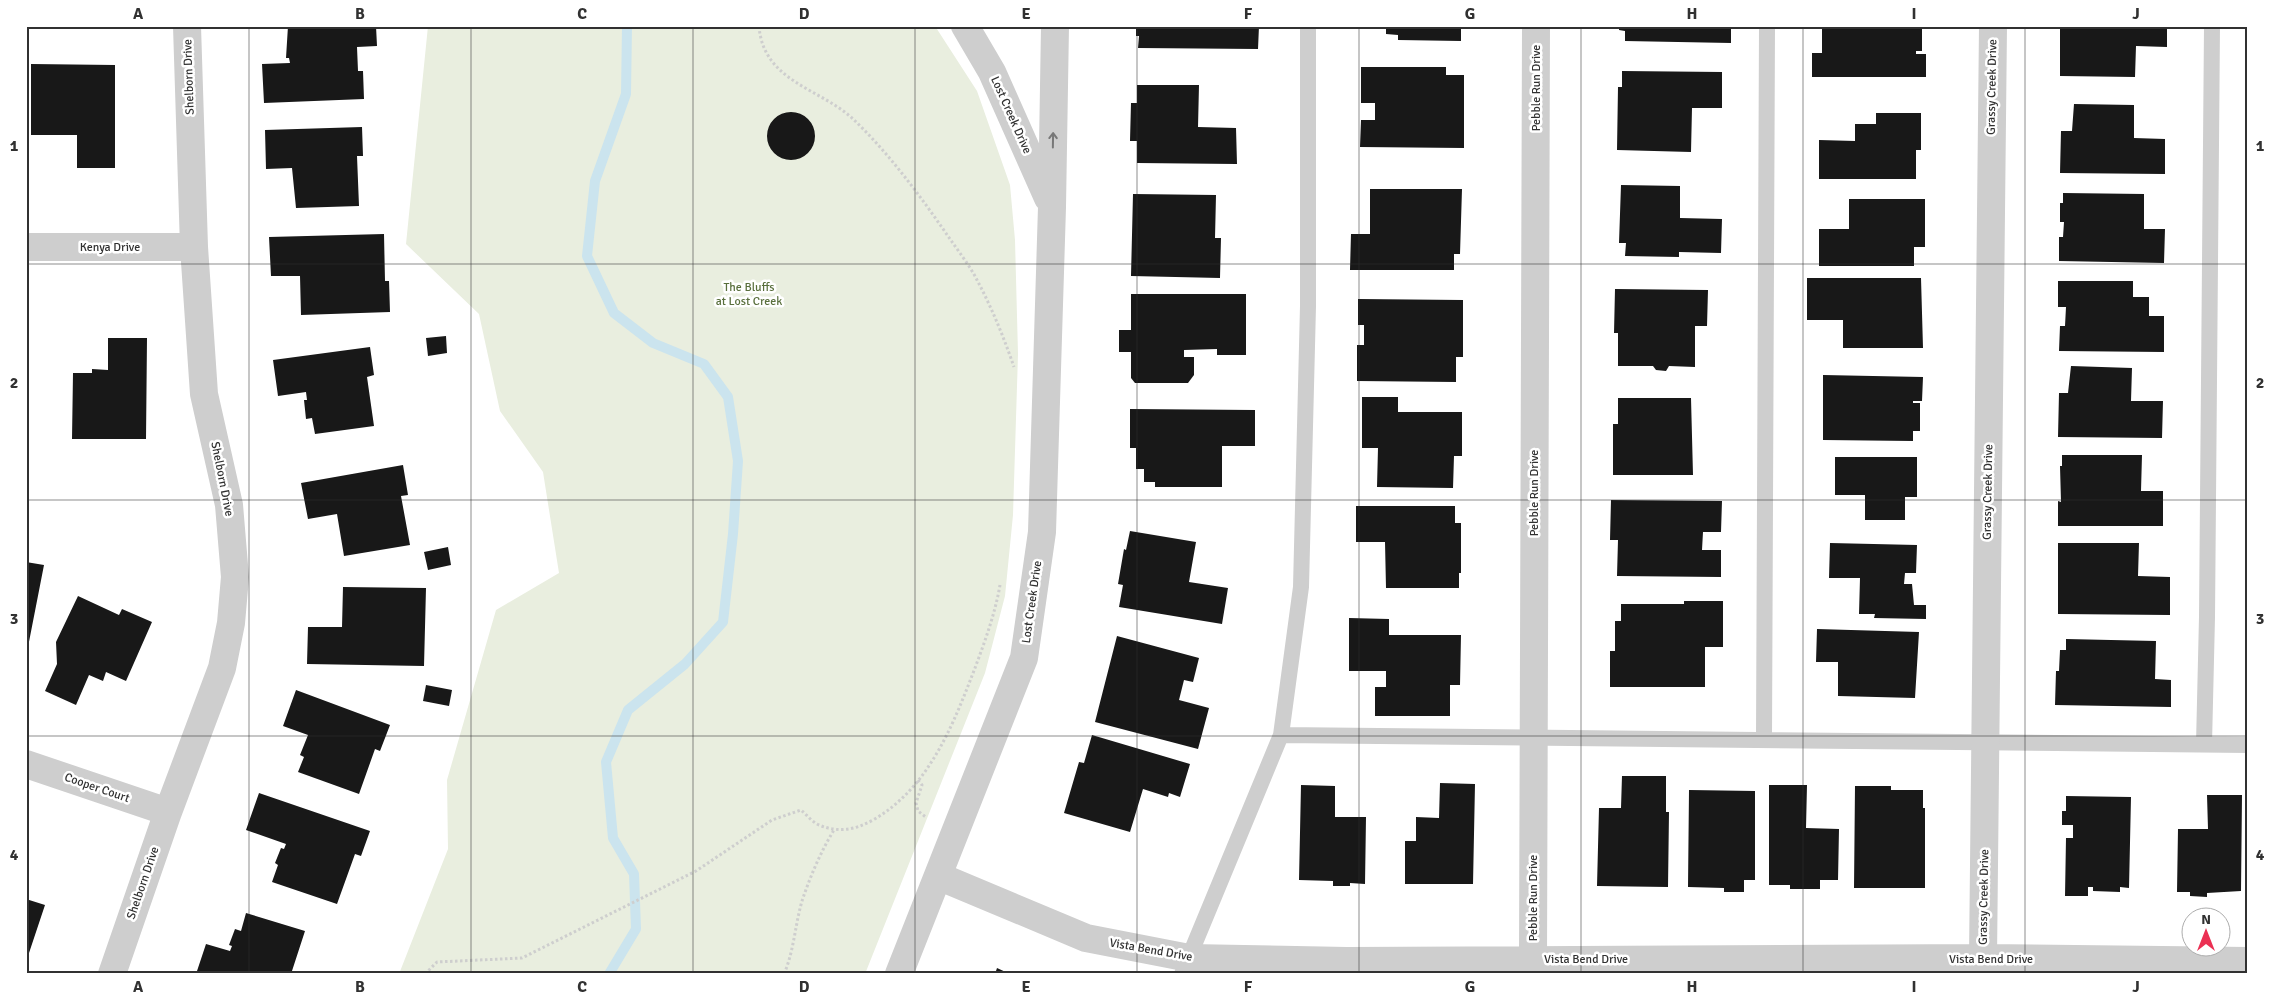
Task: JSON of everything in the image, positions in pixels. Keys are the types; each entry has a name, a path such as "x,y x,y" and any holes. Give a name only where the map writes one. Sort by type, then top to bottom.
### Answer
{"street":[{"name":"Shelborn Drive","path":"112,974 168,812 222,668 231,623 235,577 230,505 204,394 194,247 187,26"},
{"name":"Lost Creek Drive","path":"965,26 992,72 1052,207"},
{"name":"Lost Creek Drive","path":"899,974 1024,658 1042,532 1052,207 1055,26"},
{"name":"Pebble Run Drive","path":"1533,960 1536,26"},
{"name":"Grassy Creek Drive","path":"1983,958 1993,26"},
{"name":"Kenya Drive","path":"26,247 194,247"},
{"name":"Cooper Court","path":"26,764 168,812"},
{"name":"Vista Bend Drive","path":"938,876 1086,938 1185,966 1347,961 1533,960 1983,958 2248,961"}],"lane":[{"path":"1185,966 1281,735 1300,587 1308,306 1308,26"},
{"path":"1764,740 1767,26"},
{"path":"2204,744 2212,26"},
{"path":"1281,735 2248,745"}],"path":[{"path":"759,26 760,38 768,57 792,81 851,117 922,198 977,279 999,328 1016,373"},
{"path":"425,974 437,962 522,958 696,871 772,820 801,810 817,824 834,830 850,830 883,814 910,791 938,752 955,722 995,613 1002,576"},
{"path":"784,974 789,962 802,902 826,843 834,830"}],"green space":[{"name":"The Bluffs at Lost Creek","path":"428,26 935,26 977,91 1010,185 1015,240 1018,354 1013,515 1005,596 985,673 865,974 399,974 448,849 447,780 496,610 559,573 543,472 500,411 479,314 406,244"}],"building":[{"path":"288,26 376,26 377,46 357,47 358,71 363,71 364,99 264,103 262,64 290,63 289,58 286,58"},
{"path":"1136,26 1259,26 1258,49 1138,48 1139,36 1136,36"},
{"path":"1386,26 1461,26 1461,41 1398,40 1398,35 1386,34"},
{"path":"1619,26 1731,26 1731,43 1625,41 1625,31 1619,30"},
{"path":"1822,26 1922,26 1922,51 1916,51 1916,54 1926,54 1926,77 1812,77 1812,53 1822,53"},
{"path":"2071,26 2167,26 2167,47 2136,46 2135,77 2060,76 2060,29 2071,29"},
{"path":"31,64 115,65 115,168 77,168 77,135 31,135"},
{"path":"1361,67 1446,67 1446,75 1464,75 1464,148 1360,147 1361,120 1375,120 1375,103 1361,103"},
{"path":"1622,71 1722,72 1722,108 1692,108 1691,152 1617,150 1618,87 1622,87"},
{"path":"1137,85 1199,85 1198,127 1236,128 1237,164 1137,163 1137,141 1130,141 1131,103 1137,103"},
{"path":"2074,104 2134,105 2134,138 2165,139 2165,174 2060,173 2061,131 2072,131"},
{"path":"791,112 800,114 808,119 813,127 815,136 813,145 808,153 800,158 791,160 782,158 774,153 769,145 767,136 769,127 774,119 782,114"},
{"path":"1876,113 1921,113 1921,150 1916,150 1916,179 1819,179 1819,140 1855,141 1855,124 1876,124"},
{"path":"362,127 363,156 357,156 359,206 296,208 292,168 266,169 265,130"},
{"path":"1621,185 1680,186 1680,218 1722,219 1721,253 1679,252 1679,257 1625,256 1626,243 1619,243"},
{"path":"1370,189 1462,189 1460,254 1454,254 1454,270 1350,270 1351,234 1370,234"},
{"path":"2063,193 2144,194 2144,229 2165,229 2164,263 2059,261 2059,237 2063,237 2064,222 2060,222 2060,203 2063,203"},
{"path":"1133,194 1216,195 1215,238 1221,238 1220,278 1131,276"},
{"path":"1849,199 1925,199 1925,247 1914,247 1914,266 1819,266 1819,229 1849,229"},
{"path":"384,234 385,281 389,281 390,312 301,315 300,276 271,276 269,237"},
{"path":"1807,278 1921,278 1923,348 1843,348 1843,320 1807,320"},
{"path":"2058,281 2133,281 2133,297 2149,297 2149,316 2164,316 2164,352 2059,351 2060,326 2065,326 2066,307 2058,307"},
{"path":"1615,289 1708,290 1707,326 1695,326 1695,367 1669,366 1666,371 1656,370 1653,366 1618,366 1618,333 1614,333"},
{"path":"1131,294 1246,294 1246,355 1217,355 1217,349 1184,350 1184,357 1194,357 1194,375 1188,383 1135,383 1131,378 1131,352 1119,352 1119,330 1131,330"},
{"path":"1358,299 1463,300 1463,357 1456,357 1456,382 1357,381 1357,345 1364,345 1364,325 1358,325"},
{"path":"446,336 447,353 428,356 426,338"},
{"path":"108,338 147,338 146,439 72,439 73,373 92,373 92,369 108,370"},
{"path":"370,347 374,375 367,377 374,426 315,434 312,418 306,419 304,400 307,400 306,392 278,396 273,360"},
{"path":"2071,366 2132,368 2131,401 2163,401 2162,438 2058,437 2059,393 2068,393"},
{"path":"1823,375 1923,377 1922,401 1913,401 1913,403 1920,403 1920,431 1913,431 1913,441 1823,440"},
{"path":"1362,397 1398,397 1398,412 1462,412 1462,456 1454,456 1453,488 1377,487 1378,448 1362,448"},
{"path":"1618,398 1691,398 1693,475 1613,475 1613,424 1618,424"},
{"path":"1130,409 1255,410 1255,446 1222,446 1222,487 1155,487 1155,482 1144,482 1144,469 1136,469 1136,448 1130,448"},
{"path":"2062,455 2142,455 2141,491 2163,491 2163,526 2058,526 2058,501 2061,502 2060,466 2062,466"},
{"path":"1835,457 1917,457 1917,497 1905,497 1905,520 1865,520 1865,495 1835,495"},
{"path":"403,465 408,495 401,496 410,545 344,556 337,514 308,519 301,483"},
{"path":"1611,500 1722,501 1721,532 1703,532 1702,550 1721,550 1721,577 1617,576 1618,540 1610,540"},
{"path":"1356,506 1455,506 1455,523 1461,523 1461,573 1459,573 1459,588 1386,588 1385,542 1356,542"},
{"path":"1130,531 1196,542 1189,582 1228,588 1222,624 1119,607 1123,585 1118,584 1124,549 1126,550"},
{"path":"1830,543 1917,545 1916,573 1905,573 1904,584 1912,584 1914,605 1926,605 1926,619 1874,618 1875,614 1859,614 1860,578 1829,578"},
{"path":"2058,543 2139,543 2138,576 2170,577 2170,615 2058,614"},
{"path":"448,547 451,565 428,570 424,552"},
{"path":"26,562 44,565 27,652 26,652"},
{"path":"343,587 426,588 424,666 307,664 308,627 342,627"},
{"path":"78,596 119,615 122,609 152,622 126,681 106,672 103,681 89,675 76,705 45,691 57,664 56,642"},
{"path":"1684,601 1723,601 1723,647 1705,647 1705,687 1610,687 1610,651 1615,651 1615,621 1621,621 1621,604 1684,604"},
{"path":"1349,618 1389,619 1389,635 1461,635 1460,685 1450,685 1450,716 1375,716 1375,687 1386,687 1386,671 1349,671"},
{"path":"1817,629 1919,632 1915,698 1838,696 1838,662 1816,662"},
{"path":"1117,636 1199,658 1193,682 1184,680 1179,700 1209,708 1198,749 1095,722"},
{"path":"2066,639 2156,641 2155,679 2171,680 2171,707 2055,705 2056,671 2059,671 2060,650 2066,650"},
{"path":"426,685 452,690 449,706 423,701"},
{"path":"296,690 390,725 380,751 375,749 359,794 298,772 304,757 300,755 308,735 283,726"},
{"path":"1092,735 1190,764 1180,797 1169,793 1168,797 1143,789 1130,832 1064,813 1079,762 1084,763"},
{"path":"1622,776 1666,776 1666,812 1669,812 1668,887 1597,886 1599,808 1621,808"},
{"path":"1440,783 1475,784 1473,884 1405,884 1405,841 1416,841 1416,817 1439,818"},
{"path":"1301,785 1335,786 1335,817 1366,817 1365,884 1350,883 1350,886 1333,886 1333,881 1299,880"},
{"path":"1769,785 1807,785 1806,828 1839,829 1838,880 1820,880 1820,889 1790,889 1790,885 1769,885"},
{"path":"1855,786 1891,786 1891,790 1923,790 1923,808 1925,808 1925,888 1854,888"},
{"path":"1689,790 1755,791 1755,880 1744,880 1744,892 1724,892 1724,888 1688,887"},
{"path":"259,793 370,831 361,856 355,854 337,904 272,882 278,865 275,863 281,848 284,849 286,844 246,830"},
{"path":"2207,795 2242,795 2241,891 2207,893 2207,897 2190,896 2190,892 2177,892 2178,829 2208,829"},
{"path":"2066,796 2131,797 2129,888 2120,887 2120,892 2093,891 2093,887 2088,887 2088,896 2065,896 2066,838 2073,838 2073,825 2062,825 2062,811 2066,811"},
{"path":"26,899 45,905 27,959 26,959"},
{"path":"246,913 305,931 291,974 196,974 206,944 230,951 232,946 229,945 235,929 241,931"},
{"path":"997,968 1010,974 995,974"}],"waterway":[{"path":"609,974 636,929 634,874 613,838 606,762 628,710 685,664 723,622 733,534 738,461 728,397 704,364 653,343 614,313 587,256 595,181 626,94 627,26"}]}
